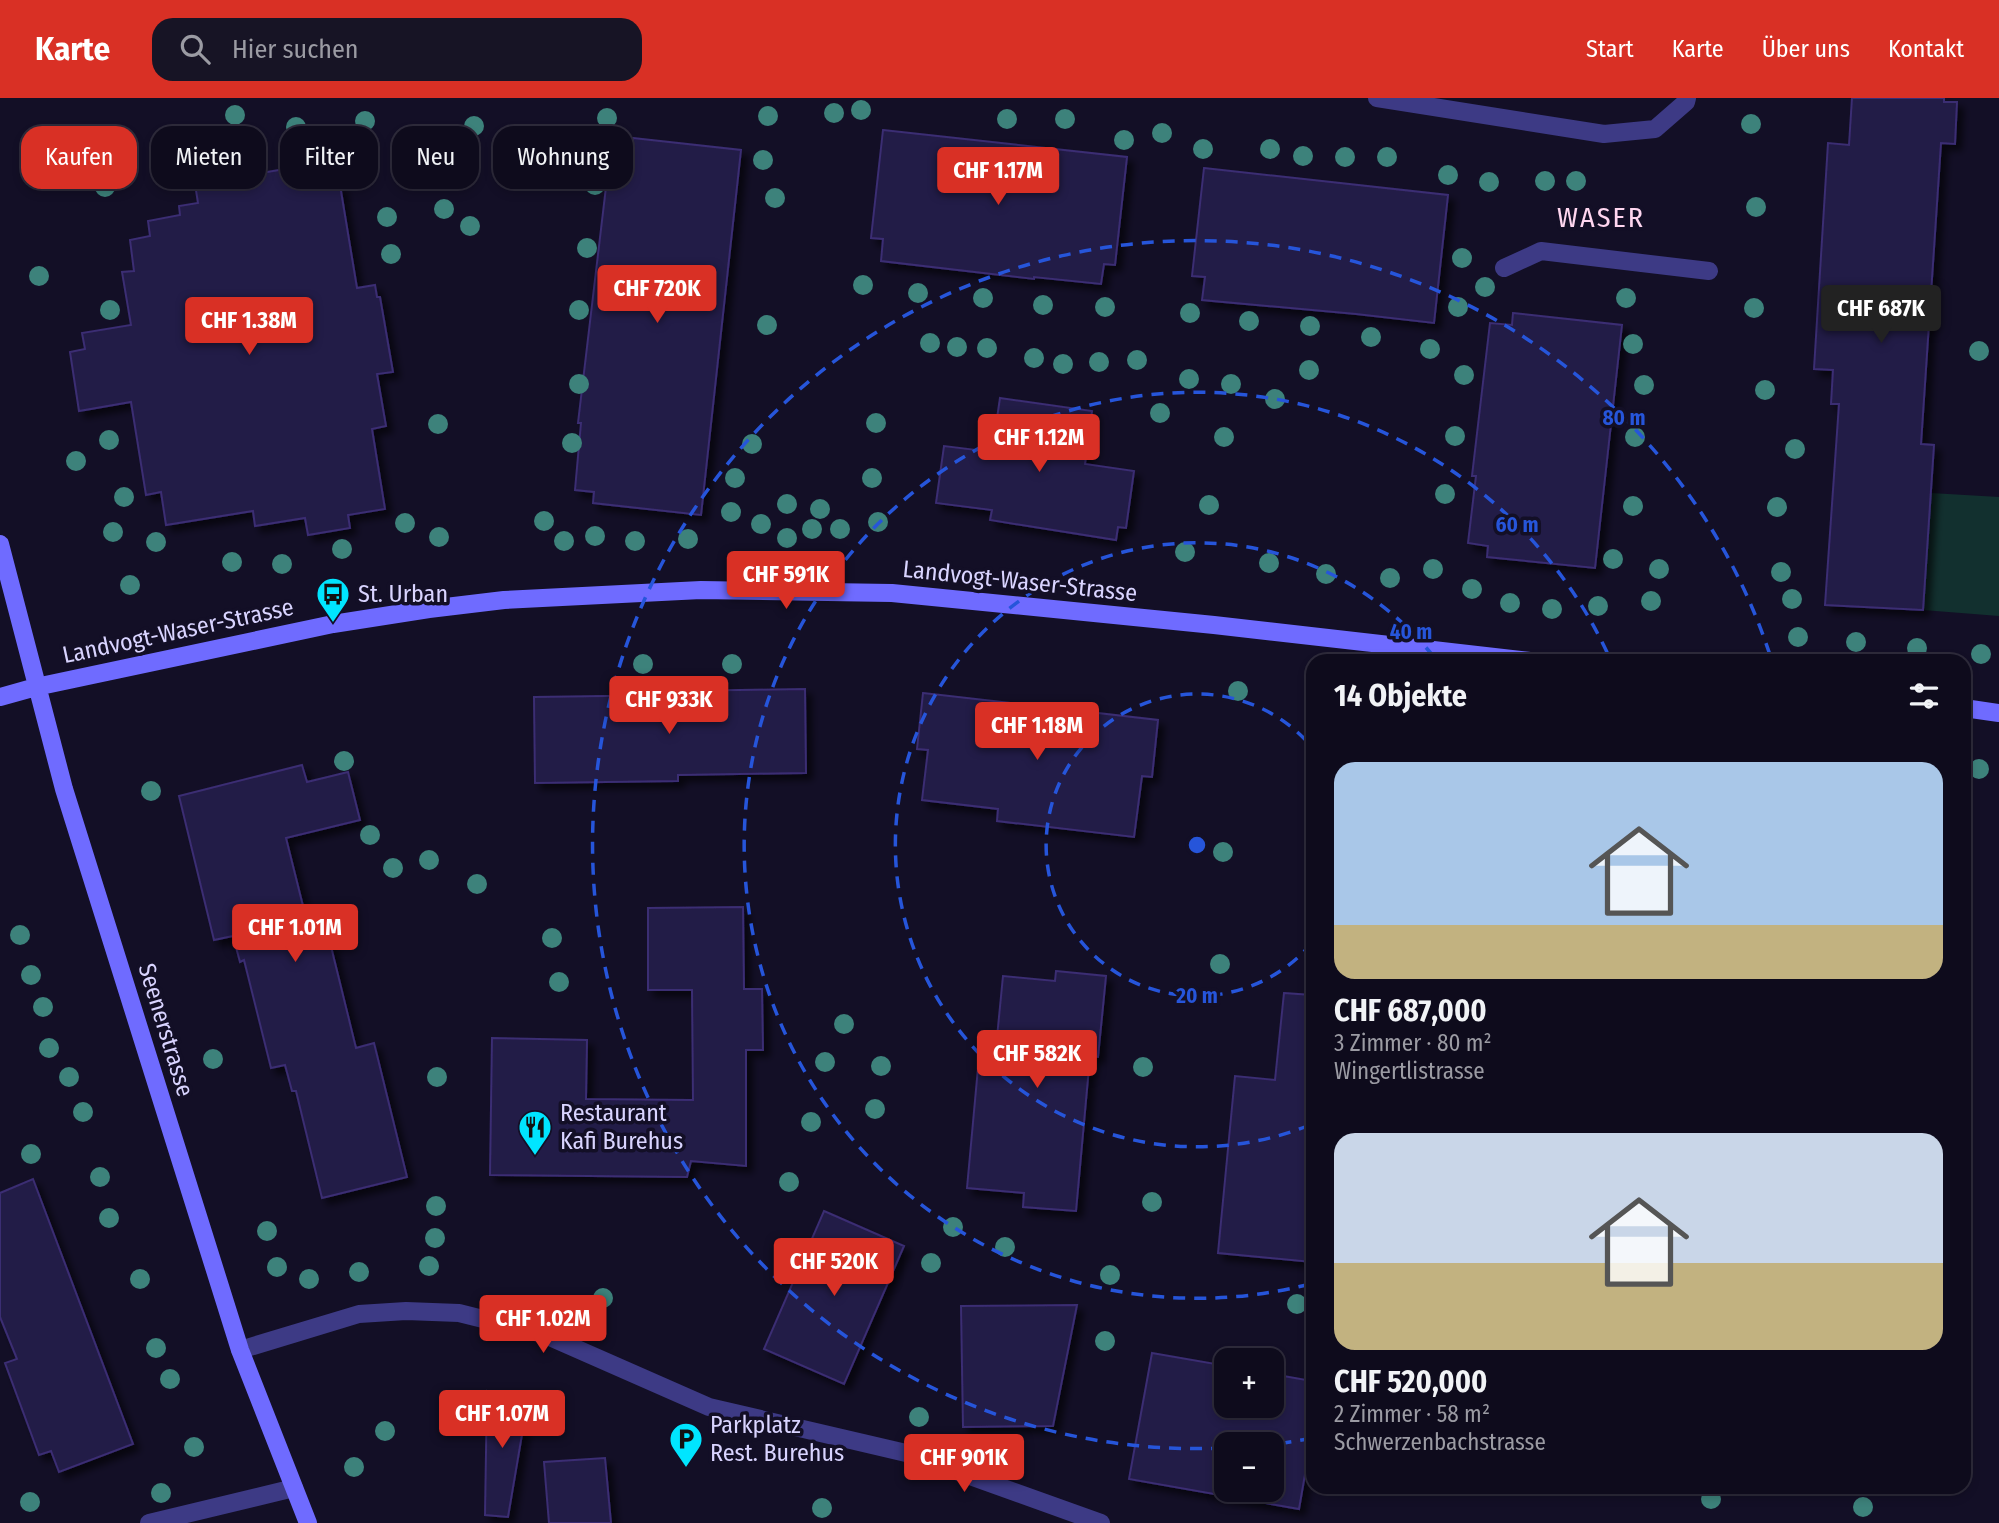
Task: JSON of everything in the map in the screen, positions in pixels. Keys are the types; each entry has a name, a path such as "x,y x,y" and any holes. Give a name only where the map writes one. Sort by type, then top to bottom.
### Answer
{"street":[{"path":"1377,98 1604,134 1655,129 1687,100"},
{"path":"1504,268 1541,251 1709,271"},
{"name":"Seenerstrasse","path":"0,544 64,789 240,1350 307,1523"},
{"name":"Landvogt-Waser-Strasse","path":"0,697 333,624 429,609 504,600 701,590 892,593 1227,626 1445,654"},
{"path":"1971,709 1999,713"},
{"path":"240,1350 359,1314 459,1312 543,1334 709,1407 906,1453 1101,1523"},
{"path":"149,1523 294,1488"}],"green space":[{"path":"1931,493 1999,497 1999,616 1923,610"}],"building":[{"path":"1852,98 1944,98 1944,102 1957,102 1955,144 1941,143 1921,444 1934,445 1923,610 1825,605 1839,404 1831,404 1833,370 1814,369 1828,143 1849,145"},
{"path":"883,130 1127,157 1115,265 1104,264 1101,284 881,261 883,239 871,238"},
{"path":"633,138 741,150 701,515 593,503 594,492 575,490 581,423 578,423 606,189 633,189"},
{"path":"1204,168 1448,195 1434,323 1202,300 1205,277 1192,276"},
{"path":"280,170 280,189 341,189 357,288 375,285 377,297 380,297 393,372 377,374 386,426 372,429 385,509 348,515 350,528 308,535 305,518 255,526 253,511 166,525 161,492 146,495 131,402 79,411 70,352 85,349 82,333 131,325 122,272 134,271 130,240 150,236 148,221 180,215 179,206 198,203 196,189 266,189 266,172"},
{"path":"1513,313 1622,325 1595,568 1487,557 1488,546 1468,543 1476,476 1472,476 1490,323 1512,325"},
{"path":"1000,398 1092,411 1085,464 1134,471 1126,528 1118,527 1116,540 990,520 992,510 936,503 944,446 992,452"},
{"path":"805,689 806,773 678,775 678,781 535,783 534,697 677,695 677,691"},
{"path":"923,693 1158,720 1152,777 1142,776 1134,837 997,821 998,809 922,800 928,750 917,749"},
{"path":"302,765 307,782 348,772 360,820 286,838 306,918 323,914 356,1048 374,1043 407,1177 322,1198 296,1091 292,1091 285,1065 271,1068 244,960 240,962 233,936 214,940 179,796"},
{"path":"743,907 744,989 762,989 763,1050 746,1050 746,1166 691,1161 687,1177 490,1175 492,1038 587,1040 586,1099 693,1100 692,990 648,990 648,908"},
{"path":"1056,971 1106,976 1098,1057 1090,1056 1076,1211 1023,1207 1024,1193 967,1188 979,1057 995,1058 1003,976 1055,981"},
{"path":"1284,993 1306,995 1306,1261 1218,1253 1235,1076 1275,1080"},
{"path":"33,1179 133,1444 59,1472 51,1451 39,1455 5,1363 17,1359 0,1317 0,1193"},
{"path":"824,1211 904,1246 844,1384 764,1349"},
{"path":"1077,1305 1053,1426 963,1427 961,1306"},
{"path":"1152,1353 1214,1364 1214,1418 1284,1418 1284,1376 1306,1380 1306,1469 1299,1509 1259,1502 1284,1502 1284,1432 1214,1432 1214,1494 1129,1479"},
{"path":"487,1391 528,1399 508,1517 485,1515"},
{"path":"605,1458 611,1523 549,1523 544,1462"}],"place":[{"name":"St. Urban","path":"333,624"},
{"name":"Restaurant Kafi Burehus","path":"535,1157"},
{"name":"Parkplatz Rest. Burehus","path":"686,1469"}],"district":[{"name":"WASER","path":"1601,217"}]}
